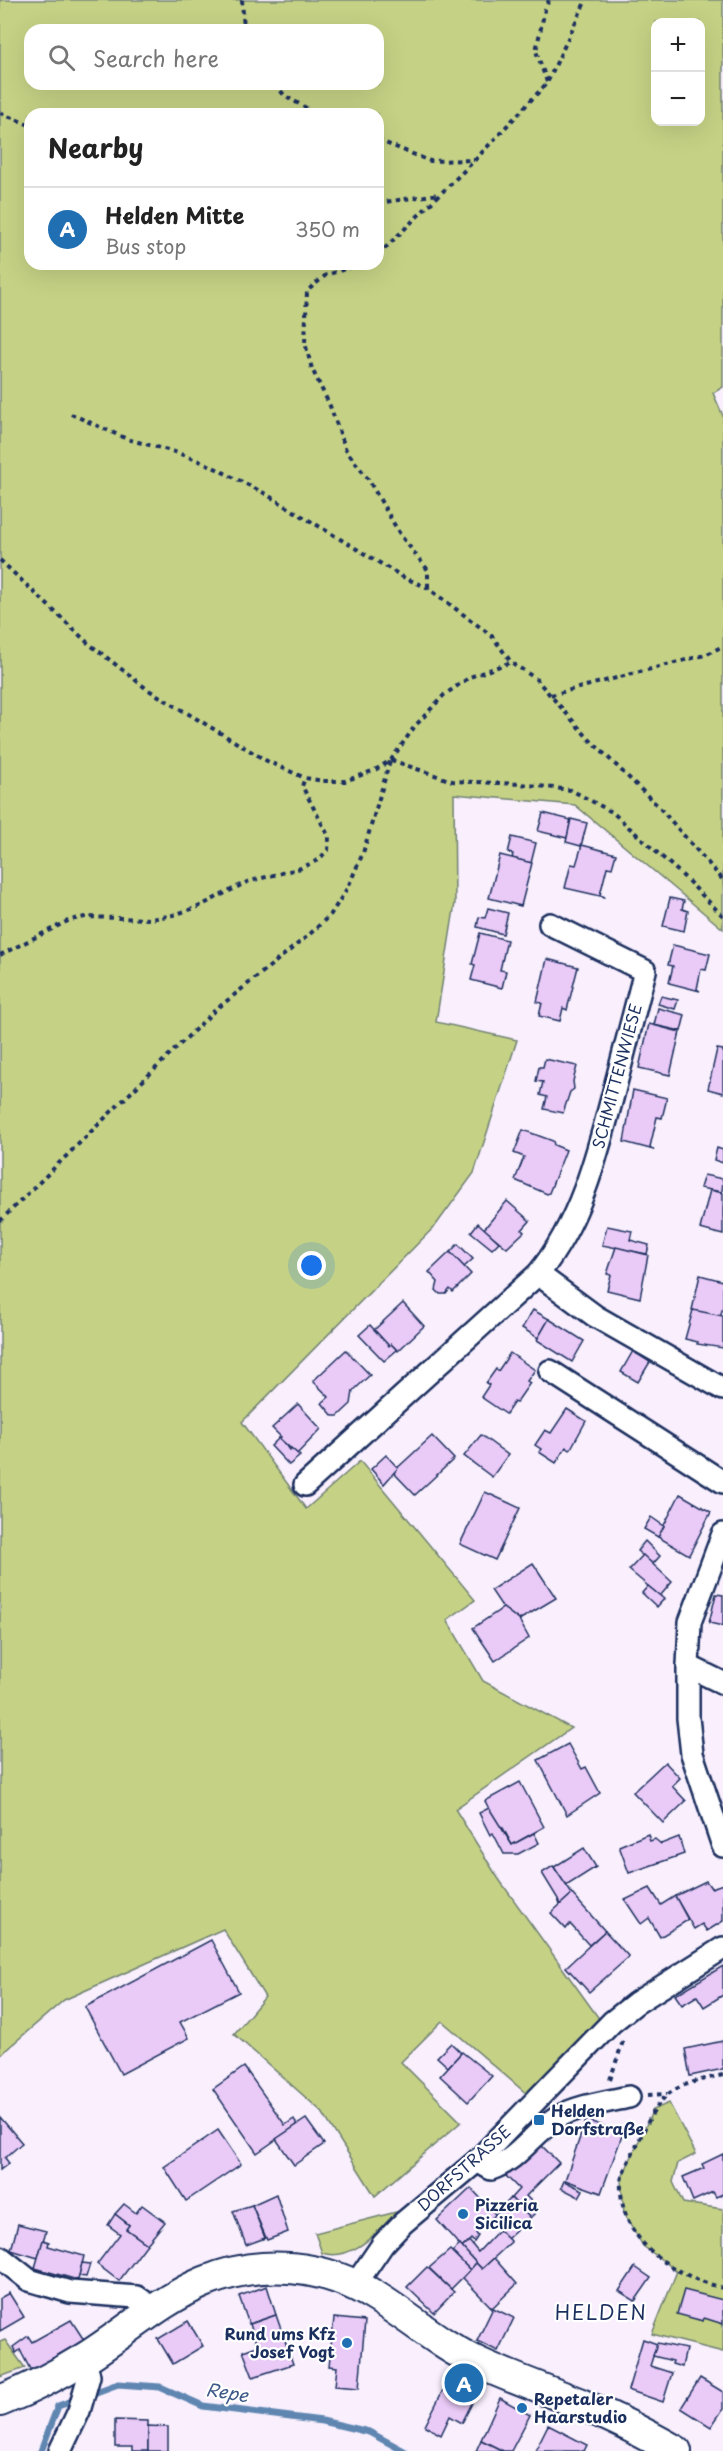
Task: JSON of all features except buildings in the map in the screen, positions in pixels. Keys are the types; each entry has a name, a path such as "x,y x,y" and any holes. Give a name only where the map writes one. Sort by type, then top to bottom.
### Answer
{"main road":[{"path":"0,2401 87,2367 156,2310 204,2282 250,2269 290,2267 312,2270 355,2285 463,2355 502,2374 585,2406 676,2451"}],"street":[{"name":"SCHMITTENWIESE","path":"304,1485 538,1274 555,1253 588,1178 603,1132 645,971 550,924"},
{"path":"538,1274 596,1316 723,1389"},
{"path":"550,1371 723,1482"},
{"path":"723,1534 690,1622 688,1666 688,1718 692,1755 723,1846"},
{"path":"688,1666 723,1683"},
{"name":"DORFSTRASSE","path":"355,2285 383,2244 403,2223 477,2161 612,2022 636,2003 723,1948"},
{"path":"477,2161 491,2169 503,2165 558,2116 628,2097"},
{"path":"0,2257 29,2280 70,2292 137,2297 156,2310"},
{"path":"60,2451 79,2411 87,2367"}],"path":[{"path":"242,0 244,24"},
{"path":"548,83 536,51 544,9 549,0"},
{"path":"384,249 548,83 586,0"},
{"path":"280,90 285,96 306,108"},
{"path":"0,113 24,122"},
{"path":"384,142 430,161 475,159"},
{"path":"384,202 439,194"},
{"path":"342,270 326,275 307,291 305,343 312,369 330,406 346,450 368,479 401,536 428,570 428,588"},
{"path":"71,414 127,439 175,452 207,464 264,493 403,577 428,588 492,636 511,662 536,679 590,739 658,807 723,880"},
{"path":"0,560 88,643 147,689 267,761 305,778 345,781 366,774 391,760 452,781 521,784 571,790 612,812 681,874 723,916"},
{"path":"551,695 705,655 723,646"},
{"path":"0,1221 213,1012 310,934 331,914 348,887 363,853 391,760 415,726 444,696 470,677 511,662"},
{"path":"0,955 70,920 85,917 151,919 173,915 198,907 247,882 301,868 318,860 328,850 329,837 302,786 305,778"},
{"path":"603,2102 636,2003"},
{"path":"723,2075 686,2083 668,2094 653,2110 621,2180 624,2213 643,2246 669,2266 698,2282 723,2288"}],"green space":[{"path":"0,0 723,0 723,387 713,393 723,416 723,929 575,805 454,794 455,903 436,1022 517,1040 474,1173 436,1225 242,1422 306,1509 360,1461 475,1600 447,1620 483,1681 571,1728 455,1809 498,1878 600,2020 528,2095 442,2021 401,2062 461,2122 375,2196 322,2112 234,2034 265,1997 223,1929 64,2000 0,2055"},
{"path":"669,2103 696,2154 678,2163 673,2182 683,2203 723,2209 723,2352 652,2334 677,2271 643,2246 624,2213 621,2180 653,2110"},
{"path":"400,2211 355,2249 333,2255 322,2253 315,2233"},
{"path":"5,2340 25,2368 0,2377 0,2342"}],"waterway":[{"name":"Repe","path":"88,2395 118,2384 160,2387 203,2406 322,2421 369,2432 404,2451"},
{"name":"Repe","path":"41,2451 58,2406 78,2399"}],"place":[{"name":"Helden Dorfstraße","path":"539,2120"},
{"name":"Pizzeria Sicilica","path":"463,2214"},
{"name":"Rund ums Kfz Josef Vogt","path":"347,2343"},
{"name":"Helden Mitte","path":"464,2383"},
{"name":"Repetaler Haarstudio","path":"522,2408"}],"district":[{"name":"HELDEN","path":"601,2313"}]}
